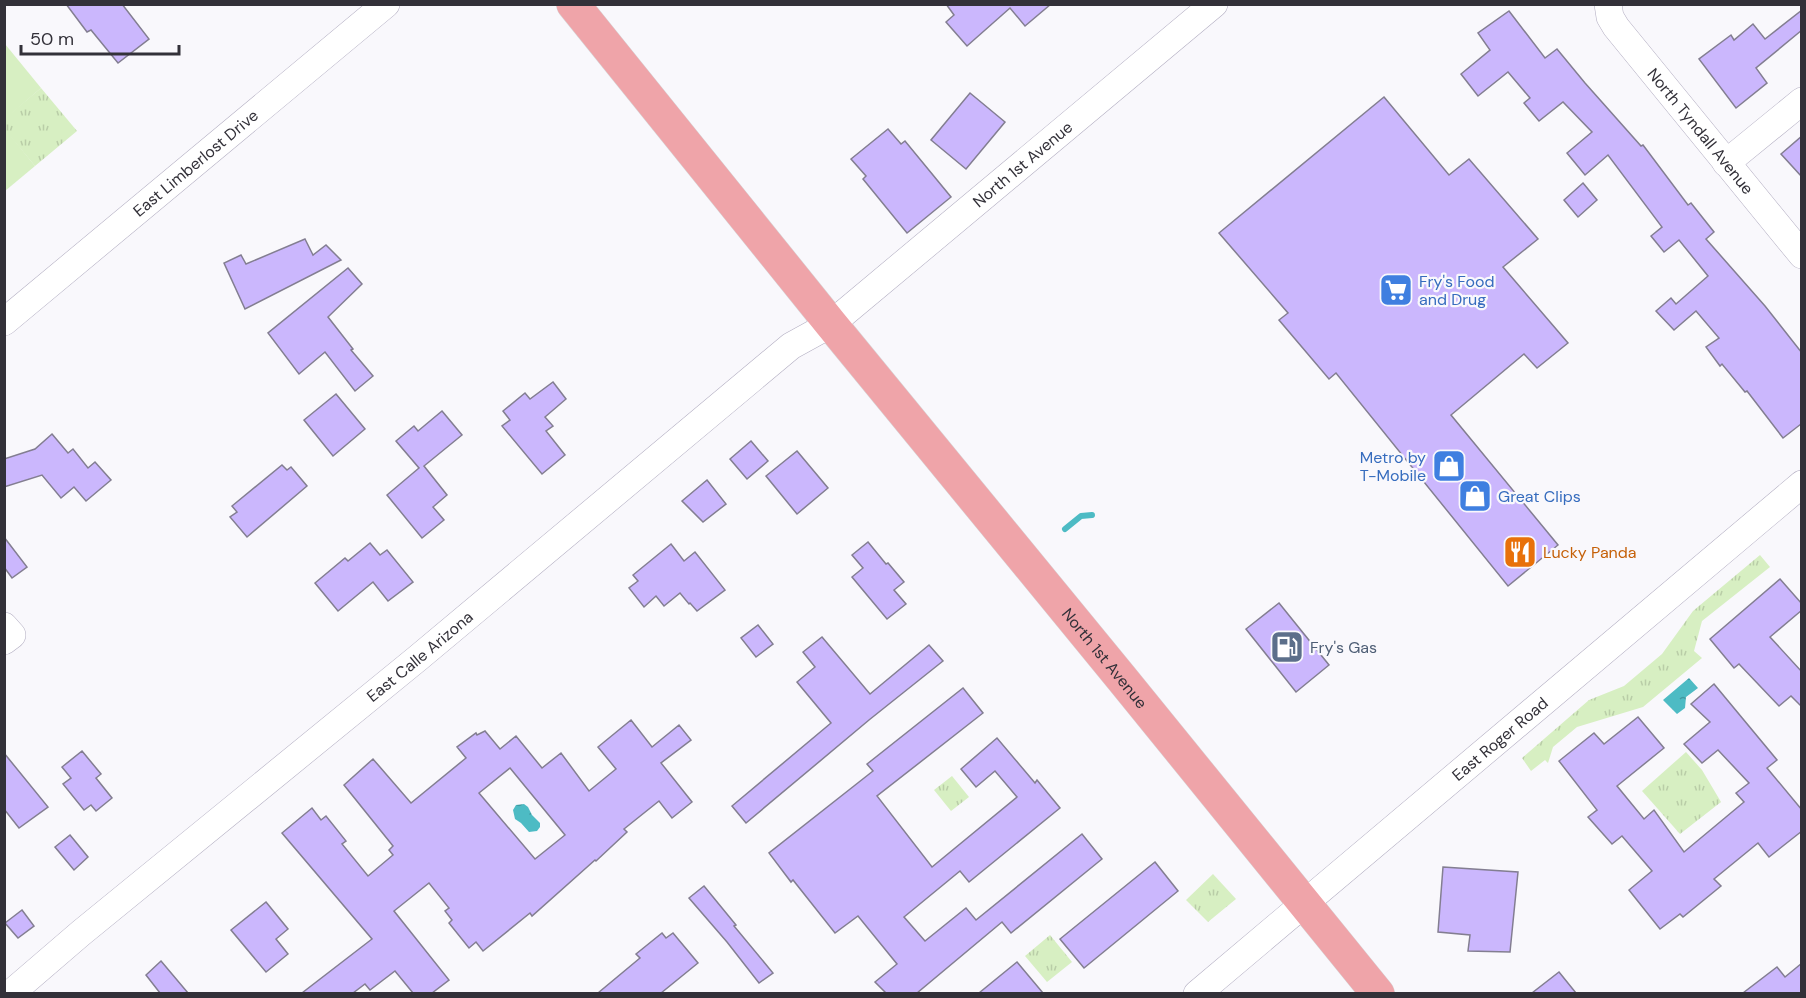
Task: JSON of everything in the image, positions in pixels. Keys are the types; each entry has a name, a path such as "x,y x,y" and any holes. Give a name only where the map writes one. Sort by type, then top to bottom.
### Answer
{"main road":[{"name":"North 1st Avenue","path":"573,4 831,324 1378,993"}],"street":[{"name":"East Limberlost Drive","path":"4,322 386,4"},
{"name":"North 1st Avenue","path":"831,324 1214,4"},
{"name":"North Tyndall Avenue","path":"1608,4 1610,17 1616,27 1802,255"},
{"path":"1726,163 1802,101"},
{"name":"East Calle Arizona","path":"10,993 418,658 791,346 831,324"},
{"name":"East Roger Road","path":"1197,993 1802,484"},
{"path":"4,626 12,635 4,641"}],"green space":[{"path":"5,44 41,88 4,119"},
{"path":"41,88 77,131 35,166 5,130 4,119"},
{"path":"5,129 35,166 4,191"},
{"path":"1760,555 1770,567 1702,621 1694,651 1702,658 1643,707 1577,727 1553,747 1548,763 1545,760 1531,771 1522,758 1589,700 1624,686 1662,654 1693,611"},
{"path":"1686,752 1702,770 1721,802 1680,834 1642,791"},
{"path":"952,776 969,797 951,811 934,790"},
{"path":"1213,874 1236,899 1208,922 1186,900"},
{"path":"1050,935 1072,962 1047,982 1025,956"}],"water":[{"path":"1689,678 1698,688 1686,697 1685,708 1677,714 1663,700"},
{"path":"524,804 540,823 537,831 529,832 515,819 513,810 516,805"}],"building":[{"path":"66,4 122,4 149,39 118,63 91,30 87,32"},
{"path":"946,4 1051,4 1025,26 1010,8 967,46 946,22 954,15"},
{"path":"1802,10 1802,30 1756,68 1767,83 1736,108 1699,59 1731,35 1734,40 1753,24 1765,39"},
{"path":"1509,11 1545,58 1557,49 1641,146 1643,145 1688,205 1691,203 1714,232 1706,239 1765,306 1802,353 1801,424 1783,438 1747,391 1745,392 1722,364 1720,366 1706,347 1719,338 1696,311 1674,330 1656,311 1671,298 1676,304 1708,276 1679,240 1664,252 1651,236 1662,227 1608,155 1585,175 1567,153 1592,132 1563,102 1539,121 1524,103 1530,98 1508,72 1478,96 1461,74 1490,50 1478,33"},
{"path":"970,93 1005,122 966,169 931,140"},
{"name":"Fry's Food and Drug","path":"1384,97 1449,175 1469,159 1538,239 1503,267 1568,343 1537,368 1524,354 1451,415 1558,545 1508,586 1336,373 1329,379 1279,320 1288,313 1219,233"},
{"path":"888,129 901,144 905,141 951,197 907,233 863,179 866,176 851,159"},
{"path":"1802,136 1802,177 1781,154"},
{"path":"1583,183 1597,200 1578,217 1564,200"},
{"path":"305,239 313,255 326,245 341,260 245,309 224,263 241,255 246,264"},
{"path":"348,268 362,284 328,317 373,376 355,391 325,352 299,374 268,333"},
{"path":"553,382 566,399 545,417 553,426 546,431 565,455 542,474 502,426 510,420 503,411 525,393 530,399"},
{"path":"336,394 365,429 333,456 304,420"},
{"path":"442,411 462,435 424,466 447,495 433,507 444,520 422,538 387,495 419,468 396,441 414,426 418,431"},
{"path":"52,434 68,453 73,449 88,468 95,462 111,480 86,501 74,487 61,498 42,475 4,487 4,459 35,449"},
{"path":"751,441 768,461 747,479 730,459"},
{"path":"797,451 828,488 797,514 766,476"},
{"path":"282,465 287,470 291,467 307,486 247,537 230,517 237,512 232,506"},
{"path":"707,480 726,504 703,522 682,501"},
{"path":"4,537 27,567 12,578 4,567"},
{"path":"868,542 904,582 894,590 906,604 887,619 852,577 863,568 852,555"},
{"path":"370,543 380,555 387,550 413,582 388,601 373,582 338,611 315,583 345,558 348,561"},
{"path":"671,544 684,561 695,552 725,590 697,611 680,593 664,606 656,596 644,607 629,588 638,581 633,575"},
{"path":"1780,579 1802,604 1802,610 1770,637 1802,672 1802,707 1791,696 1779,706 1739,664 1734,668 1710,639"},
{"name":"Fry's Gas","path":"1279,603 1329,665 1296,692 1246,629"},
{"path":"758,625 773,644 756,657 741,638"},
{"path":"822,637 870,694 929,645 943,661 746,823 732,806 831,723 797,682 815,667 803,652"},
{"path":"1714,684 1777,760 1767,768 1802,810 1802,831 1769,857 1758,843 1714,879 1721,886 1683,917 1680,914 1660,929 1629,890 1652,871 1622,836 1612,844 1588,817 1597,810 1559,761 1594,733 1604,744 1638,717 1664,748 1617,786 1644,819 1654,810 1684,852 1744,802 1736,793 1749,783 1718,750 1702,763 1684,744 1710,722 1691,704"},
{"path":"963,688 983,713 877,796 932,867 1017,797 995,771 976,787 961,769 997,738 1035,783 1037,780 1060,808 969,882 960,871 904,917 925,941 966,908 976,920 1082,834 1102,859 1011,933 1002,922 917,993 886,993 875,982 897,964 858,916 835,933 769,853 873,771 867,764"},
{"path":"631,720 652,747 679,725 691,740 661,763 692,802 672,818 659,801 624,829 627,832 532,916 530,913 483,951 476,942 469,948 449,923 452,920 445,911 449,908 429,883 394,911 449,980 432,993 413,993 395,971 370,990 365,984 353,993 302,993 372,939 282,833 312,808 321,820 326,816 346,841 342,844 368,876 393,855 389,850 393,846 344,785 373,759 411,803 466,758 457,747 476,733 477,735 485,731 500,749 516,736 542,768 561,753 589,791 616,769 598,747","holes":["510,768 565,835 535,859 479,793"]},
{"path":"82,751 101,774 96,778 112,798 96,811 91,805 84,810 63,784 71,778 62,767"},
{"path":"4,753 48,807 19,828 4,809"},
{"path":"70,835 88,857 74,870 55,847"},
{"path":"1155,862 1178,891 1084,968 1060,939"},
{"path":"1443,867 1518,872 1510,952 1468,951 1470,935 1438,932"},
{"path":"704,886 773,973 759,983 689,898"},
{"path":"266,902 288,929 276,939 288,954 266,972 231,930"},
{"path":"22,910 34,926 18,938 5,923"},
{"path":"662,933 666,938 673,933 698,963 661,993 598,993 640,958 636,954"},
{"path":"161,961 188,993 160,993 146,975"},
{"path":"1017,962 1043,993 979,993"},
{"path":"1802,963 1802,993 1743,993 1777,967 1785,977"},
{"path":"1559,972 1576,993 1532,993"}],"waterway":[{"path":"1065,529 1081,516 1092,515"}],"place":[{"name":"Fry's Food and Drug","path":"1396,290"},
{"name":"Metro by T-Mobile","path":"1449,466"},
{"name":"Great Clips","path":"1475,496"},
{"name":"Lucky Panda","path":"1520,552"},
{"name":"Fry's Gas","path":"1287,647"}]}
